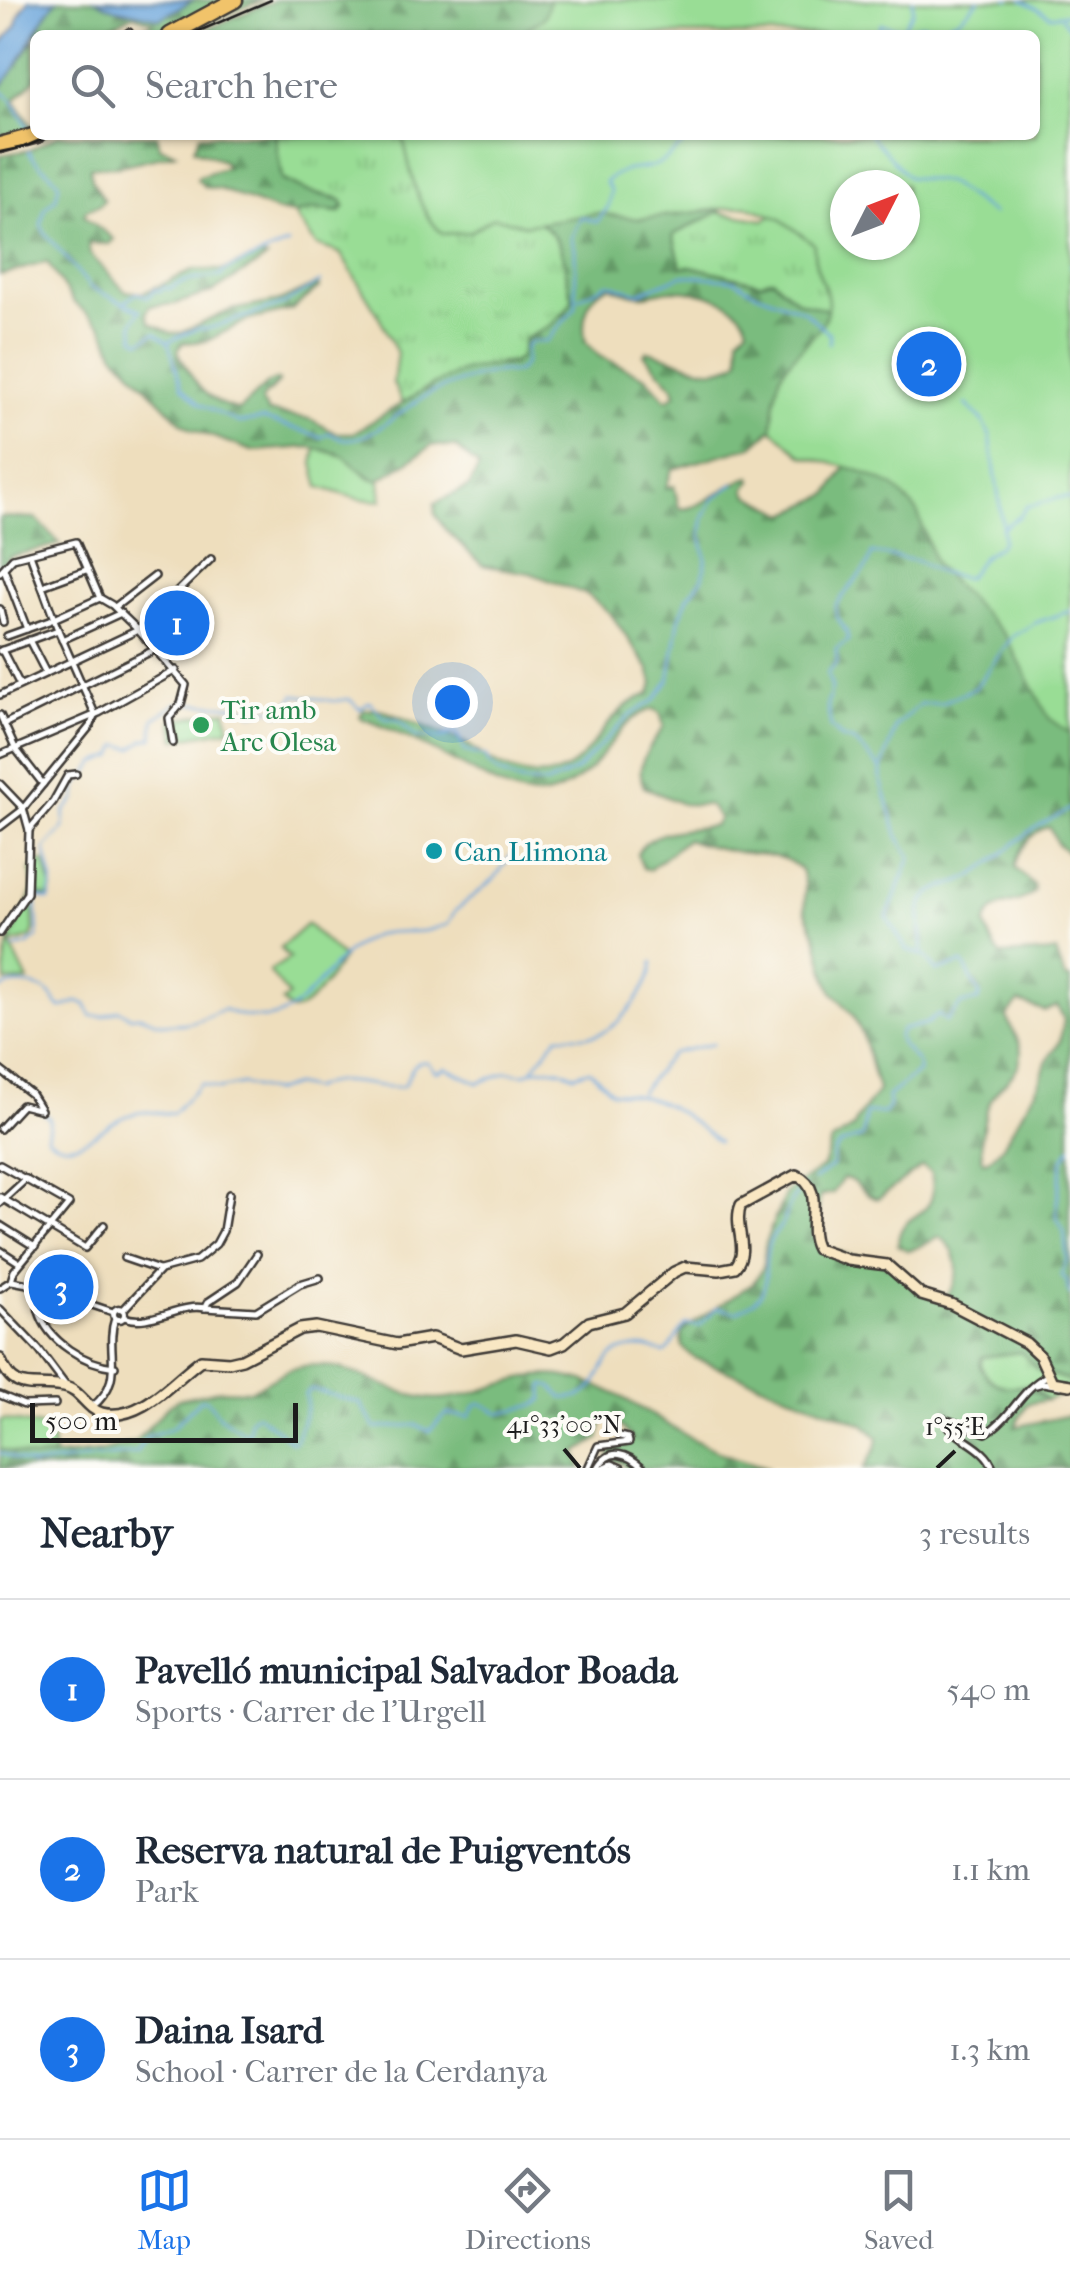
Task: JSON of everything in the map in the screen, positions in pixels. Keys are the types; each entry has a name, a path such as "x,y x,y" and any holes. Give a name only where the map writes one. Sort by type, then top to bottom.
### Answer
{"highway":[{"path":"177,30 231,0"},
{"path":"0,143 30,136"}],"street":[{"path":"28,629 2,570 11,558 76,542 100,598 138,630 176,670 187,688 181,704 169,718 173,743"},
{"path":"0,827 24,808 91,725 95,714 30,554"},
{"path":"0,696 138,630 211,559"},
{"path":"42,586 86,570"},
{"path":"115,607 155,576"},
{"path":"7,636 100,598"},
{"path":"0,609 3,622"},
{"path":"62,640 121,614"},
{"path":"20,685 1,651 58,630"},
{"path":"29,640 46,673"},
{"path":"4,724 156,649"},
{"path":"0,755 95,714 176,670"},
{"path":"0,715 15,748 43,784"},
{"path":"29,830 53,802 68,775 76,774"},
{"path":"0,933 26,896 29,830 24,808 2,788"},
{"path":"0,1070 31,1094 41,1110 22,1104 0,1128"},
{"path":"0,1165 69,1204 20,1264 11,1282 0,1288"},
{"path":"0,1309 39,1350 66,1387 91,1407 111,1413 136,1407 162,1394 201,1360 242,1359 307,1327 397,1344 432,1338 461,1349 516,1340 551,1348 564,1343 589,1322 625,1312 685,1266 719,1270 735,1266 742,1253 737,1223 741,1205 796,1175 806,1180 814,1192 812,1232 817,1249 848,1260 887,1264 921,1295 950,1304 1026,1343 1040,1356 1045,1379"},
{"path":"26,1179 1,1199 85,1248 104,1224"},
{"path":"124,1258 160,1270 197,1260 216,1244 223,1231 229,1194"},
{"path":"0,1225 34,1247"},
{"path":"0,1250 20,1264"},
{"path":"205,1308 238,1282 257,1254"},
{"path":"124,1314 160,1270"},
{"path":"91,1407 102,1396 115,1368 111,1338 118,1308 137,1320 189,1306 256,1311 300,1284 320,1278"},
{"path":"11,1282 38,1287 114,1315"},
{"path":"38,1287 41,1316 62,1342 84,1361 115,1368"},
{"path":"39,1298 50,1292"},
{"path":"0,1359 7,1374 18,1383 66,1387"},
{"path":"1045,1379 1065,1386"},
{"path":"993,1468 989,1456 949,1428 944,1419 986,1432 1002,1422 1045,1379"},
{"path":"0,1395 24,1406 56,1404"},
{"path":"102,1396 103,1408 111,1413"},
{"path":"588,1468 598,1446 629,1442 627,1437 620,1436"},
{"path":"601,1468 604,1458 616,1454 629,1456 643,1468"},
{"path":"601,1468 614,1464 621,1468"}],"green space":[{"path":"57,0 95,0 124,12 142,12 159,19 194,0 263,0 193,30 139,30 154,22 134,15 102,30 39,30 45,14"},
{"path":"275,0 611,0 584,30 205,30"},
{"path":"550,0 1070,0 1070,733 1049,718 1005,635 936,566 917,511 893,486 858,470 803,456 772,429 781,374 826,315 828,297 815,262 814,244 779,218 746,206 639,219 598,213 524,225 494,217 470,232 443,234 420,202 403,140 1040,140 1040,30 525,30 544,18"},
{"path":"1070,12 1070,854 1057,844 1050,827 1032,836 1015,868 1034,885 1034,892 994,910 985,925 1001,955 1056,952 1065,978 1070,979 1070,1381 1039,1371 1021,1352 982,1357 980,1366 994,1382 1011,1387 1027,1385 1047,1400 1027,1404 1015,1427 1070,1415 1070,1468 864,1468 878,1438 864,1424 695,1358 685,1350 682,1332 753,1283 763,1267 765,1243 786,1192 823,1167 831,1142 854,1127 878,1090 863,1036 827,979 805,910 801,870 777,857 687,839 649,870 643,868 637,854 651,839 715,825 719,818 709,805 682,804 644,787 642,762 664,726 660,713 654,709 633,719 582,776 559,791 540,796 509,790 363,719 360,716 364,710 379,709 459,740 503,767 527,774 551,774 573,765 620,712 650,694 653,683 649,669 611,614 588,595 530,573 482,565 445,529 435,514 435,503 469,487 479,467 456,447 432,445 376,481 337,453 309,447 252,451 191,429 180,421 115,354 102,326 74,303 47,262 0,275 0,155 29,150 49,140 158,140 160,147 176,153 119,166 90,167 92,180 104,200 86,210 84,216 114,239 109,244 88,243 90,254 125,291 143,293 194,270 223,270 261,256 267,258 214,291 175,304 150,306 146,313 150,323 171,333 181,333 231,310 280,301 318,283 319,288 291,310 248,320 207,341 182,343 178,351 195,381 217,402 239,410 276,380 279,382 261,400 268,412 310,419 336,433 353,433 466,369 515,362 525,339 563,314 573,299 562,252 552,233 528,216 792,140 803,140 718,212 673,235 681,267 760,283 772,279 797,301 835,312 843,260 920,260 920,170 892,170 866,140 1040,140 1040,32","holes":["610,286 641,295 683,290 728,303 748,327 739,336 740,359 729,366 706,369 647,351 644,354 674,387 676,394 667,400 646,377 599,356 586,342 584,325 591,301","775,426 848,463 829,494 787,514 748,495 745,489 751,477 687,508 679,508 674,486 666,488 672,469 753,446","1019,1002 1045,1011 1057,1006 1064,1020 1060,1041 1002,1147 983,1161 981,1147 989,1104 1020,1060 1020,1047 1007,1016","922,1166 931,1173 930,1201 905,1225 898,1245 909,1251 940,1237 947,1243 957,1266 954,1283 945,1298 925,1293 886,1259 850,1256 824,1248 815,1233 820,1196 833,1193 843,1178 878,1199"]},
{"path":"30,46 30,85 14,100 30,124 30,134 0,136 0,88"},
{"path":"197,140 276,140 282,180 342,200 345,206 340,212 313,209 294,214 205,187 197,179 199,176 227,167 223,161 194,149"},
{"path":"276,140 618,140 542,224 560,249 573,299 564,314 525,339 515,362 456,375 403,405 393,383 397,353 379,316 340,253 316,245 294,214 313,209 340,212 338,198 307,191 282,179"},
{"path":"786,210 817,231 832,312 799,302 769,279 760,283 681,267 673,235 718,212 763,220"},
{"path":"316,448 343,456 370,478 380,481 382,501 358,499 319,487 313,464"},
{"path":"0,517 36,518 60,544 8,557 0,569"},
{"name":"Tir amb Arc Olesa","path":"226,710 230,729 176,739 172,720"},
{"path":"38,861 45,862 52,888 49,897 38,894 32,898 31,938 10,944 28,981 6,982 6,956 9,945 32,893 31,869"},
{"path":"307,924 343,958 314,997 292,1011 282,1002 289,996 269,971 290,958 280,948"},
{"path":"1021,1352 1039,1371 1069,1380 1070,1390 1047,1400 1037,1390 991,1382 985,1376 981,1357"},
{"path":"309,1365 339,1368 411,1395 443,1399 544,1375 582,1380 620,1396 711,1448 769,1468 627,1468 608,1460 612,1448 628,1445 633,1439 616,1421 608,1419 603,1422 599,1439 576,1453 582,1468 0,1468 0,1449 39,1458 100,1452 135,1442 179,1399 219,1390 250,1391 288,1370"},
{"path":"3,1419 50,1428 54,1455 35,1458 0,1449"}],"water":[{"path":"29,0 57,0 37,30 30,30 30,42 0,88 0,46 17,25"},
{"path":"95,0 194,0 159,19"}],"waterway":[{"path":"902,29 913,11 913,0"},
{"path":"907,30 921,24 939,28 959,19 979,0"},
{"path":"1022,0 1051,16 1070,13"},
{"path":"1062,18 1070,29"},
{"path":"878,30 881,24 907,30"},
{"path":"0,90 11,99 29,129"},
{"path":"29,151 59,184 56,198 45,208 41,225 45,233 91,288 140,310 133,323 135,338 141,341 155,333 168,342 182,387 200,404 239,423 262,419 342,439 383,426 433,392 483,375 513,373 522,368 526,346 547,341 576,307 575,249 571,238 581,217 597,222 608,207 611,191 605,182 621,172 660,163 689,140"},
{"path":"875,140 908,177 947,182 993,214"},
{"path":"125,302 137,293 148,297 156,289 160,292 164,287 186,281 221,276 224,271 288,244"},
{"path":"578,299 608,283 639,293 683,275 735,280 752,291 804,311 830,334 829,343"},
{"path":"168,342 197,329 284,304 321,281"},
{"path":"966,404 983,421 990,436 1003,527"},
{"path":"183,703 242,706 253,713 271,708 281,714 295,695 334,701 349,699 360,709 370,702 384,718 398,720 417,737 439,738 456,732 465,751 487,757 499,773 521,782 547,784 577,770 629,716 655,700 669,681 679,620 688,597 703,578 704,516 713,499 734,484"},
{"path":"902,1046 898,1037 902,1030 928,1023 938,1014 946,1021 961,1004 978,1001 980,995 963,963 937,971 925,956 906,949 887,917 911,857 898,837 881,769 855,742 842,738 831,727 827,705 832,688 827,674 837,663 836,649 848,641 836,615 836,605 868,565 872,553 917,561 940,573 966,578 1001,543 1002,528 1027,506 1070,498"},
{"path":"882,767 896,726 920,704 941,703 975,688 1013,636 1035,623 1070,611"},
{"path":"84,778 96,763 114,756 119,745 133,748 153,738 154,719 178,703"},
{"path":"14,948 28,945 38,937 36,899 37,896 49,900 53,882 45,849 64,828 65,811 76,799 81,781"},
{"path":"922,953 920,912 929,895 979,872 1034,829 1070,809"},
{"path":"0,990 11,985 32,986 50,994 61,1008 77,1002 86,1004 91,1016 119,1010 131,1017 170,1024 194,1021 223,1009 250,1017 272,1017 290,1010 351,950 371,937 447,925 455,911 495,878 514,851"},
{"path":"532,1070 558,1036 593,1035 616,1023 641,993 653,962"},
{"path":"640,1092 672,1053 713,1044"},
{"path":"814,1180 832,1166 837,1148 862,1137 866,1113 884,1113 889,1106 888,1096 918,1072 918,1063 904,1047"},
{"path":"41,1110 50,1119 47,1137 57,1143 75,1144 132,1114 172,1114 201,1084 218,1089 243,1084 272,1092 294,1085 312,1089 345,1081 402,1087 414,1067 427,1062 436,1072 446,1068 478,1083 507,1072 525,1074 550,1068 574,1075 590,1070 612,1092 658,1101 718,1142"},
{"path":"1070,1148 1063,1159 1057,1202 1067,1259 1061,1275 1070,1295"},
{"path":"0,1453 32,1465 136,1453 146,1437 172,1428 201,1399 208,1400 219,1416 244,1433 248,1434 250,1419 257,1414 292,1442 307,1407 305,1394 311,1389 360,1403 375,1428 416,1425 429,1431 447,1414 469,1417 481,1403 499,1413 536,1405 543,1399 544,1385 563,1398 579,1396 594,1386 605,1364 617,1353 642,1347 665,1353 687,1324 699,1326 717,1308 736,1312 758,1298 765,1284 770,1241 793,1198 804,1187"}],"railway":[{"path":"202,30 271,0"},
{"path":"0,152 40,140"}],"place":[{"name":"Reserva natural de Puigventós","path":"929,364"},
{"name":"Pavelló municipal Salvador Boada","path":"177,623"},
{"name":"Tir amb Arc Olesa","path":"201,725"},
{"name":"Can Llimona","path":"434,851"},
{"name":"Daina Isard","path":"61,1287"}]}
